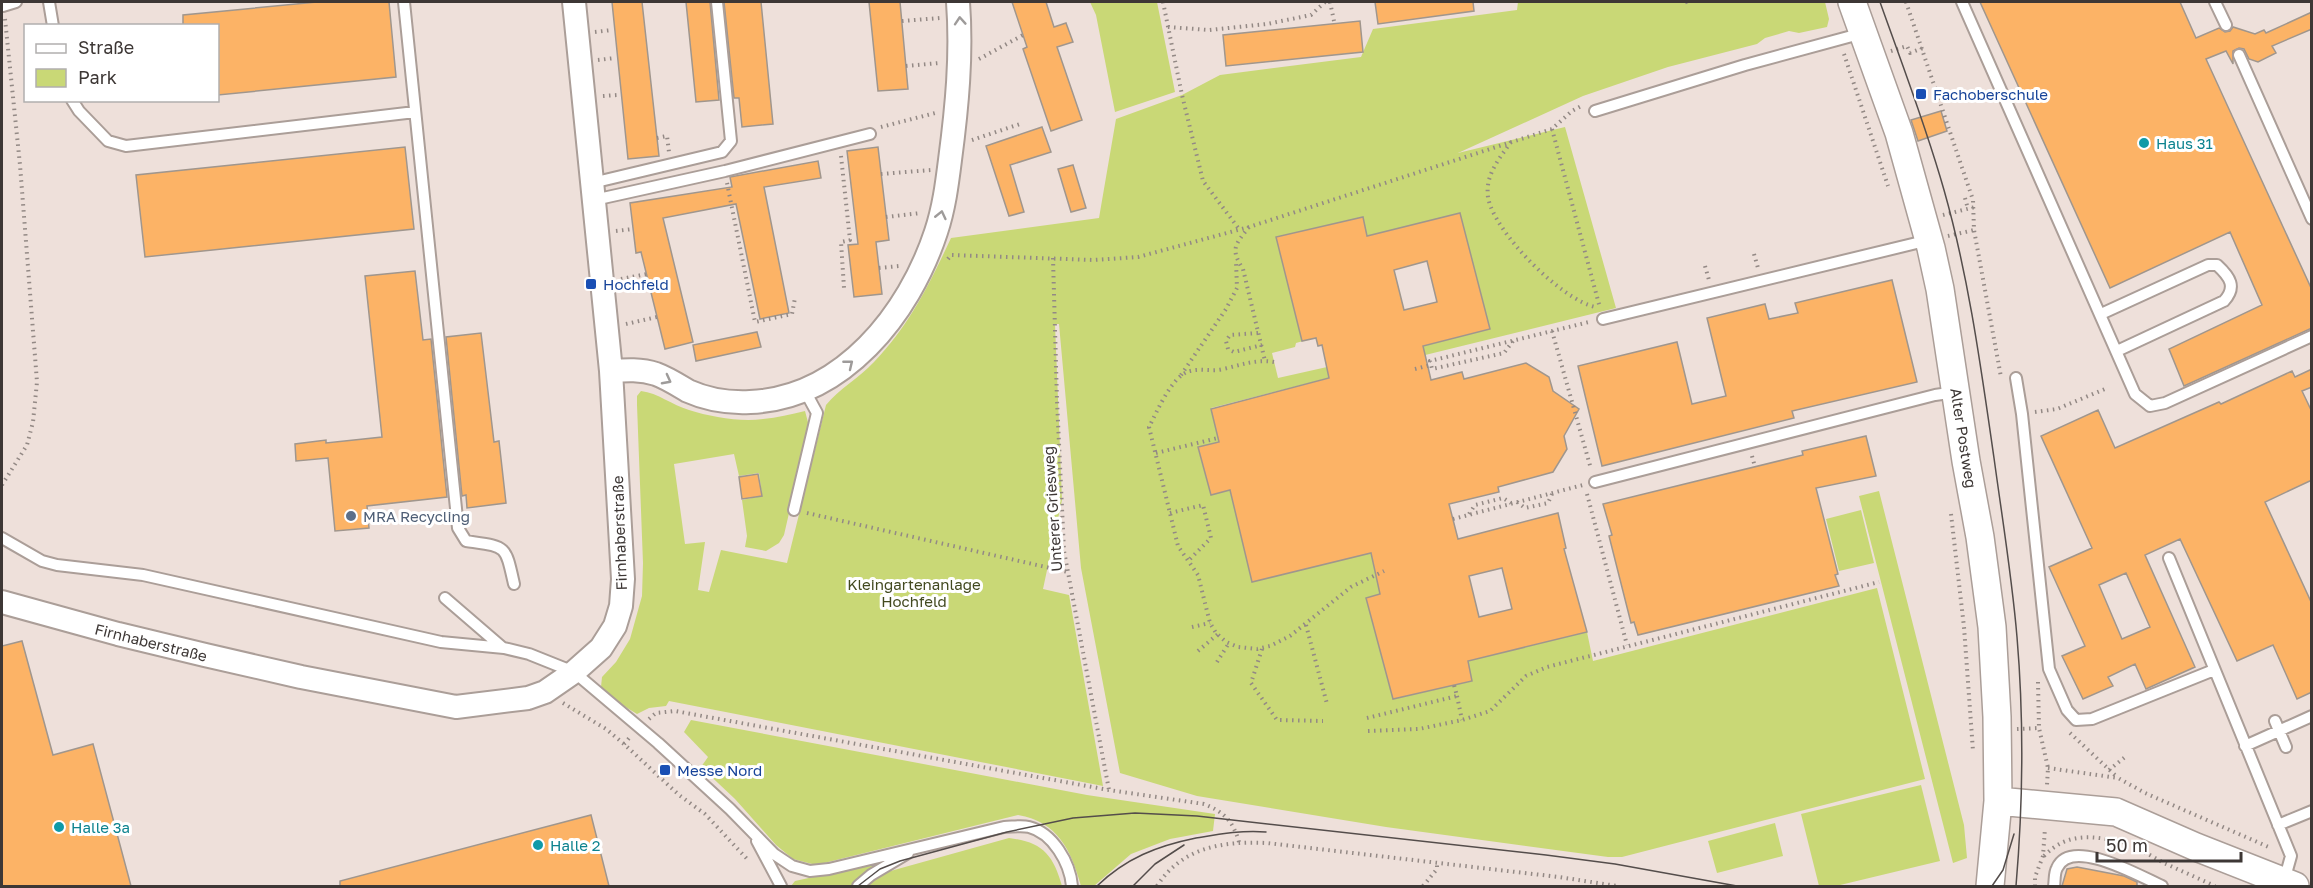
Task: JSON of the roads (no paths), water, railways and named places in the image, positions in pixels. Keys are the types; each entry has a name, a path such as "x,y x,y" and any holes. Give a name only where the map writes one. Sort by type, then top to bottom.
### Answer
{"street":[{"name":"Firnhaberstraße","path":"2,602 205,655 301,677 456,707 528,698 545,692 574,672 601,648 615,626 621,606 623,579 611,371 574,2"},
{"name":"Alter Postweg","path":"1852,2 1851,37 1899,133 1929,240 1940,289 1957,392 1992,627 1997,717 1998,801 1990,886"},
{"path":"611,371 635,370 656,374 690,392 728,402 778,399 806,391 844,368 862,352 879,334 907,293 928,256 942,210 956,109 960,61 959,9"},
{"path":"1998,801 2116,812 2285,884"}],"lane":[{"path":"3,6 16,2"},
{"path":"49,2 53,24"},
{"path":"404,2 458,528 466,541 497,546 507,554 514,584"},
{"path":"593,191 670,164 722,152 731,141 717,2"},
{"path":"1962,2 2135,394 2150,406 2165,403 2312,336"},
{"path":"2215,2 2226,25"},
{"path":"1595,111 1745,65 1851,37"},
{"path":"2239,55 2312,219"},
{"path":"73,102 108,141 126,146 415,112"},
{"path":"593,191 725,171 870,134"},
{"path":"1603,319 1929,240"},
{"path":"2101,314 2208,265 2217,265 2225,272 2231,285 2231,293 2224,301 2116,351"},
{"path":"2016,378 2022,414 2049,669 2067,710 2076,720 2092,719 2214,670"},
{"path":"794,510 817,413 806,391"},
{"path":"1595,482 1935,395 1957,392"},
{"path":"2,538 42,561 57,565 143,575 441,642 504,648 529,654 574,672 640,726 774,854 792,866 810,871 828,869 1004,827 1028,827 1044,834 1055,844 1071,876 1072,886"},
{"path":"2169,558 2214,670 2225,710 2291,856 2285,884"},
{"path":"445,598 504,648"},
{"path":"2245,752 2277,726 2312,716"},
{"path":"2277,726 2286,747"},
{"path":"2278,825 2312,811"},
{"path":"751,830 781,886"},
{"path":"858,886 871,875 913,849"},
{"path":"2054,886 2057,868 2067,857 2083,855 2099,859 2162,886"}],"tram line":[{"path":"1880,2 1922,119 1944,190 1961,256 1979,357 2010,570 2019,668 2022,762 2016,886"},
{"path":"858,886 880,869 900,861 1007,832 1073,818 1135,813 1197,816 1546,855 1615,864 1737,886"},
{"path":"1097,886 1119,868 1155,849 1222,834 1266,832"},
{"path":"1992,886 2003,870 2014,834"},
{"path":"1133,886 1155,864 1184,845"}],"place":[{"name":"Fachoberschule","path":"1921,94"},
{"name":"Haus 31","path":"2144,143"},
{"name":"Hochfeld","path":"591,284"},
{"name":"MRA Recycling","path":"351,516"},
{"name":"Messe Nord","path":"665,770"},
{"name":"Halle 3a","path":"59,827"},
{"name":"Halle 2","path":"538,845"}],"park label":[{"name":"Kleingartenanlage Hochfeld","path":"914,592"}]}
